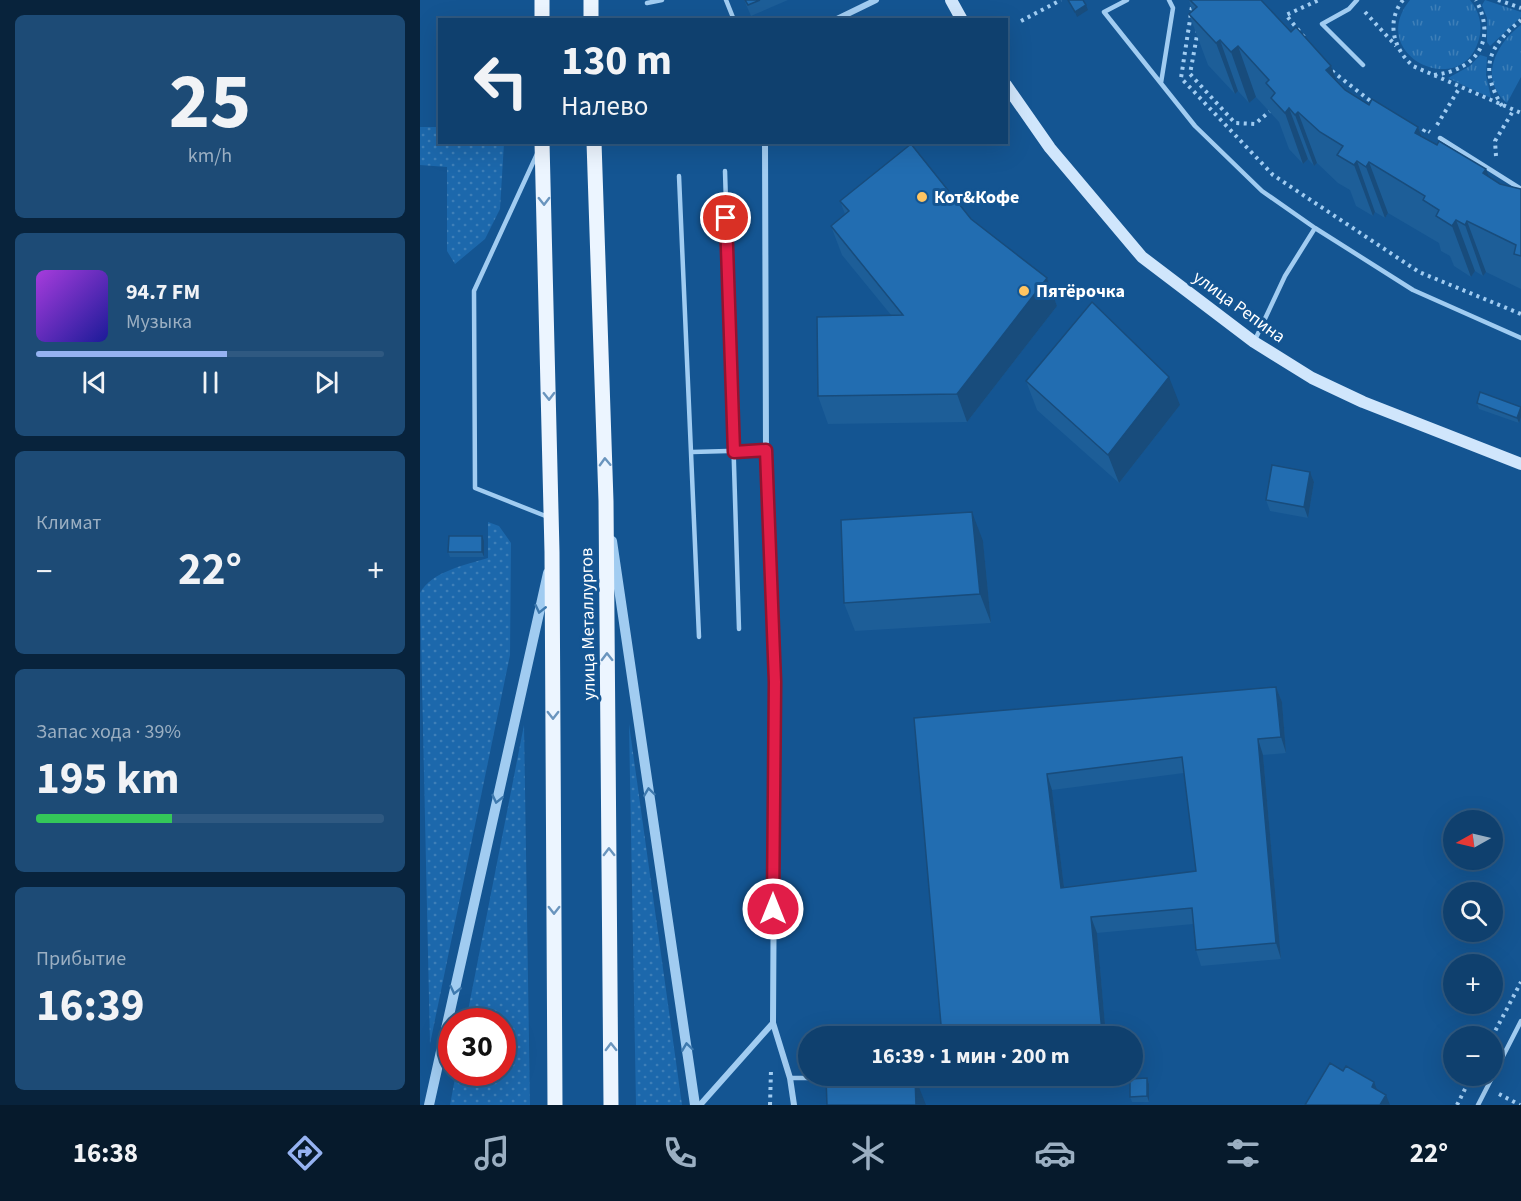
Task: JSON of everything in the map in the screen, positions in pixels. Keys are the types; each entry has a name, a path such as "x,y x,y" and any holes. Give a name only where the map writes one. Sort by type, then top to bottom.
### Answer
{"main road":[{"path":"542,0 542,18"},
{"path":"591,0 591,18"},
{"path":"951,0 961,18"},
{"name":"улица Репина","path":"1008,88 1050,148 1143,257 1254,342 1312,378 1363,402 1521,464"},
{"name":"улица Металлургов","path":"542,144 552,519 555,1105"},
{"name":"улица Металлургов","path":"594,144 606,501 611,1105"}],"street":[{"path":"839,18 876,0"},
{"path":"765,144 766,450 775,682 773,1023 790,1078 794,1105"},
{"path":"606,501 695,1105"},
{"path":"429,1105 552,552"},
{"path":"700,1105 773,1023"}],"lane":[{"path":"647,3 662,0"},
{"path":"726,0 733,18"},
{"path":"1127,0 1104,12 1195,126 1263,191 1315,228 1413,290 1521,338"},
{"path":"1161,83 1173,8 1170,0"},
{"path":"1356,1 1349,9 1322,24 1363,65"},
{"path":"1440,138 1521,189"},
{"path":"542,144 474,291 475,488 552,519"},
{"path":"725,171 739,629"},
{"path":"679,176 699,637"},
{"path":"1254,342 1285,276 1315,228"},
{"path":"692,452 766,450"},
{"path":"1478,1105 1521,1022"},
{"path":"790,1078 798,1078"}],"path":[{"path":"1021,21 1061,0"},
{"path":"1193,0 1198,5"},
{"path":"1193,0 1180,78 1273,175 1419,272 1521,314"},
{"path":"1311,45 1286,15 1319,0"},
{"path":"1397,47 1393,32 1394,19 1403,0"},
{"path":"1433,75 1458,70 1481,48 1485,28 1482,12 1476,0"},
{"path":"1498,0 1521,8"},
{"path":"1356,1 1413,66 1513,111 1521,112"},
{"path":"1503,106 1489,78 1492,52 1498,41 1521,20"},
{"path":"1199,21 1190,74 1235,123 1256,124 1270,111"},
{"path":"1481,48 1492,52"},
{"path":"1330,68 1382,110"},
{"path":"1432,133 1460,87"},
{"path":"1497,158 1494,150 1495,141 1513,111"},
{"path":"1410,132 1419,139 1416,144"},
{"path":"1497,1026 1521,982"}],"green space":[{"path":"1410,0 1470,0 1478,13 1481,29 1479,39 1469,58 1455,67 1438,69 1421,64 1408,53 1399,38 1399,20"},
{"path":"1485,0 1521,12 1521,17 1490,46 1487,42 1487,18 1482,5"},
{"path":"1521,25 1521,77 1507,103 1493,83 1492,72 1498,51"},
{"path":"1480,55 1487,57 1486,75 1491,98 1448,78 1470,66"},
{"path":"420,127 438,127 438,144 504,144 500,209 485,239 455,264 447,251 447,167 420,165"},
{"path":"488,522 499,526 511,543 510,655 430,1044 420,593 425,585 441,574 488,558"},
{"path":"629,724 682,1105 636,1105"},
{"path":"524,725 530,1105 450,1105 454,1086 516,1086 516,1008 469,1008"}],"building":[{"path":"745,0 760,0 748,5"},
{"path":"1068,0 1083,0 1086,5 1075,12"},
{"path":"1190,0 1261,0 1291,32 1296,27 1331,66 1326,70 1345,90 1369,105 1372,99 1418,127 1415,133 1437,145 1439,141 1486,169 1483,173 1500,184 1521,189 1521,256 1514,254 1516,245 1467,221 1465,225 1456,220 1452,226 1436,216 1439,210 1423,200 1425,196 1369,162 1366,167 1357,161 1354,165 1337,155 1343,146 1320,132 1298,112 1295,115 1289,108 1285,113 1271,98 1275,93 1266,83 1269,80 1238,46 1231,52 1220,40 1216,43 1189,14 1197,7"},
{"path":"911,144 971,219 1047,278 957,394 818,396 817,317 903,315 831,226 849,211 840,201"},
{"path":"1092,302 1169,377 1108,455 1026,381"},
{"path":"1480,392 1521,407 1517,418 1477,403"},
{"path":"1272,465 1310,472 1304,507 1266,500"},
{"path":"972,512 980,594 844,603 841,520"},
{"path":"449,536 482,536 482,552 448,552"},
{"path":"1276,687 1281,737 1258,739 1276,943 1196,950 1192,908 1091,917 1101,1026 941,1026 914,718","holes":["1182,757 1196,871 1061,888 1047,774"]},
{"path":"1330,1063 1343,1071 1346,1066 1374,1082 1372,1087 1386,1095 1380,1105 1305,1105"},
{"path":"1143,1078 1147,1078 1147,1096 1130,1097 1130,1086 1143,1086"},
{"path":"826,1086 915,1086 916,1105 827,1105"}],"place":[{"name":"Кот&Кофе","path":"922,197"},
{"name":"Пятёрочка","path":"1024,291"}],"route":[{"path":"726,218 734,452 766,450 775,682 773,909"}]}
